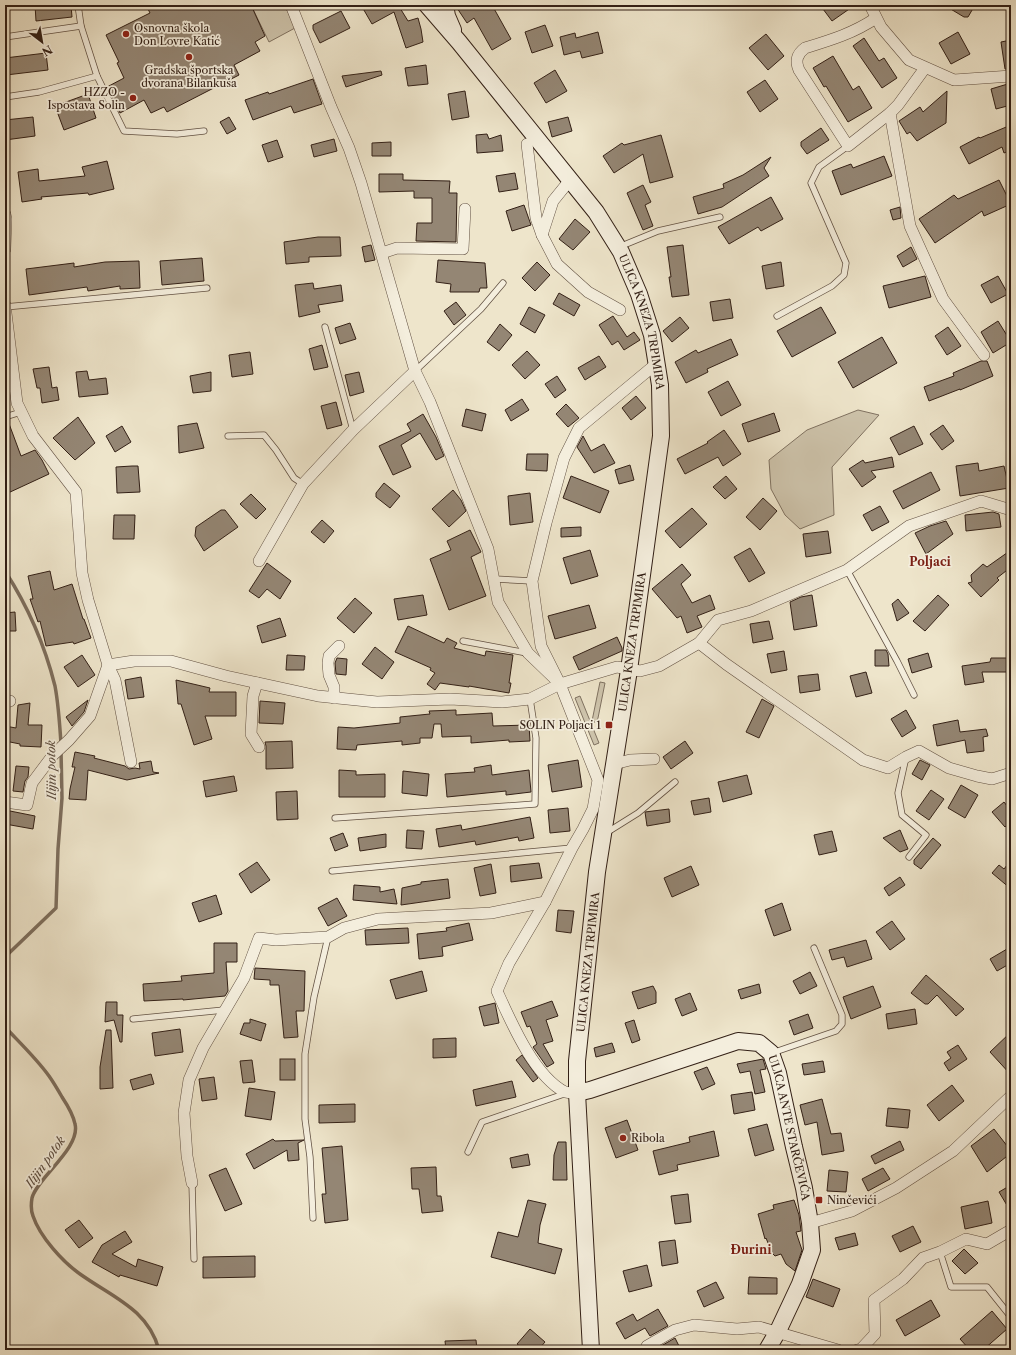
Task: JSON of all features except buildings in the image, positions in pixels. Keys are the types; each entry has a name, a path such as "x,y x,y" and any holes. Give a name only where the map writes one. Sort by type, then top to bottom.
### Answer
{"main road":[{"name":"ULICA KNEZA TRPIMIRA","path":"427,5 459,42 596,212 618,248 639,294 652,335 660,385 661,436 603,835 572,1093 591,1350"},
{"path":"445,5 447,16 459,42"},
{"name":"ULICA ANTE STARČEVIĆA","path":"572,1093 738,1041 758,1043 771,1053 778,1073 804,1188 810,1223 812,1250 800,1284 778,1331 767,1350"}],"street":[{"path":"291,5 349,148 382,253 414,371 430,402 488,549 498,602 528,653 560,684"},
{"path":"870,5 881,27 909,60 954,80 1011,76"},
{"path":"876,18 864,26 841,37 805,48 801,51 797,58 799,70 848,146 890,114 925,68"},
{"path":"890,114 910,226 943,299 984,355"},
{"path":"528,144 536,218 542,235 557,264 588,292 620,310"},
{"path":"542,235 553,201 570,180"},
{"path":"382,253 397,248 463,249 466,209"},
{"path":"5,214 5,249"},
{"path":"5,306 7,345 17,403 33,436 76,492 82,573 88,600 108,665 115,680 131,762"},
{"path":"572,1093 550,1081 532,1057 512,1025 497,991 509,963 545,902 593,809 598,780 560,684 541,646 532,581 564,458 579,428 656,364"},
{"path":"259,561 303,484 353,430 414,371"},
{"path":"108,665 134,661 171,661 257,683 318,696 377,702 450,699 502,702 530,699 560,684 618,667 640,671 659,666 699,643 718,620 751,611 847,570 909,526 981,500 1011,510"},
{"path":"699,643 726,664 863,760 888,768 919,751 949,768 992,779 1011,773"},
{"path":"334,698 334,687 329,675 328,663 329,656 339,646"},
{"path":"5,802 26,805 32,783 53,755 69,740 90,716 108,665"},
{"path":"257,683 253,696 250,734 259,747"},
{"path":"614,764 630,760 654,759"},
{"path":"192,1183 187,1156 184,1113 189,1080 203,1048 244,978 259,938 276,940 328,937 344,928 378,918 491,913 545,902"},
{"path":"810,1223 852,1211 896,1188 953,1151 1011,1096"},
{"path":"857,1350 861,1349 874,1334 874,1300 903,1279 923,1258 940,1252 966,1239 987,1244 1011,1230"},
{"path":"645,1350 647,1346 675,1330 694,1325 737,1329 759,1326 839,1350"}],"lane":[{"path":"78,5 82,26 97,76 124,131 177,134 204,131"},
{"path":"5,37 82,26"},
{"path":"5,97 39,92 97,76"},
{"path":"777,316 832,286 844,274 846,263 811,183 819,167 848,146"},
{"path":"618,248 658,231 720,217"},
{"path":"414,371 481,309 503,283"},
{"path":"5,306 207,288"},
{"path":"325,327 353,430"},
{"path":"5,417 21,412"},
{"path":"228,436 264,435 276,450 294,478 303,484"},
{"path":"847,570 914,695"},
{"path":"494,579 532,581"},
{"path":"463,641 528,653"},
{"path":"335,818 535,804 536,738 530,699"},
{"path":"906,757 898,793 902,815 926,836 909,857"},
{"path":"603,835 638,813 675,782"},
{"path":"332,871 572,848"},
{"path":"313,1218 310,1157 305,1119 304,1054 314,997 328,937"},
{"path":"771,1053 836,1031 842,1024 842,1015 814,948"},
{"path":"133,1019 224,1010"},
{"path":"468,1152 482,1122 572,1093"},
{"path":"192,1183 194,1259"},
{"path":"940,1252 951,1287 987,1287 1011,1317"}],"shaded area":[{"path":"251,5 285,5 295,28 269,42"},
{"path":"858,410 879,415 832,467 834,515 800,529 785,515 771,489 769,460 807,430"},
{"path":"600,682 605,683 597,723 592,721"},
{"path":"580,696 599,743 594,745 575,698"}],"waterway":[{"name":"Ilijin potok","path":"5,571 28,612 41,641 51,671 58,707 61,744"},
{"name":"Ilijin potok","path":"5,957 56,908 58,849 62,798 61,750"},
{"name":"Ilijin potok","path":"5,1027 44,1069 70,1110 75,1124 75,1133 72,1143 42,1181 32,1198 32,1212 36,1224 46,1240 66,1263 138,1314 147,1324 154,1336 159,1350"}],"place":[{"name":"Osnovna škola Don Lovre Katić","path":"126,34"},
{"name":"Gradska športska dvorana Bilankuša","path":"189,57"},
{"name":"HZZO - Ispostava Solin","path":"133,98"},
{"name":"SOLIN Poljaci 1","path":"609,725"},
{"name":"Ribola","path":"623,1138"},
{"name":"Ninčevići","path":"819,1200"}],"district":[{"name":"Poljaci","path":"930,561"},
{"name":"Đurini","path":"751,1249"}]}
